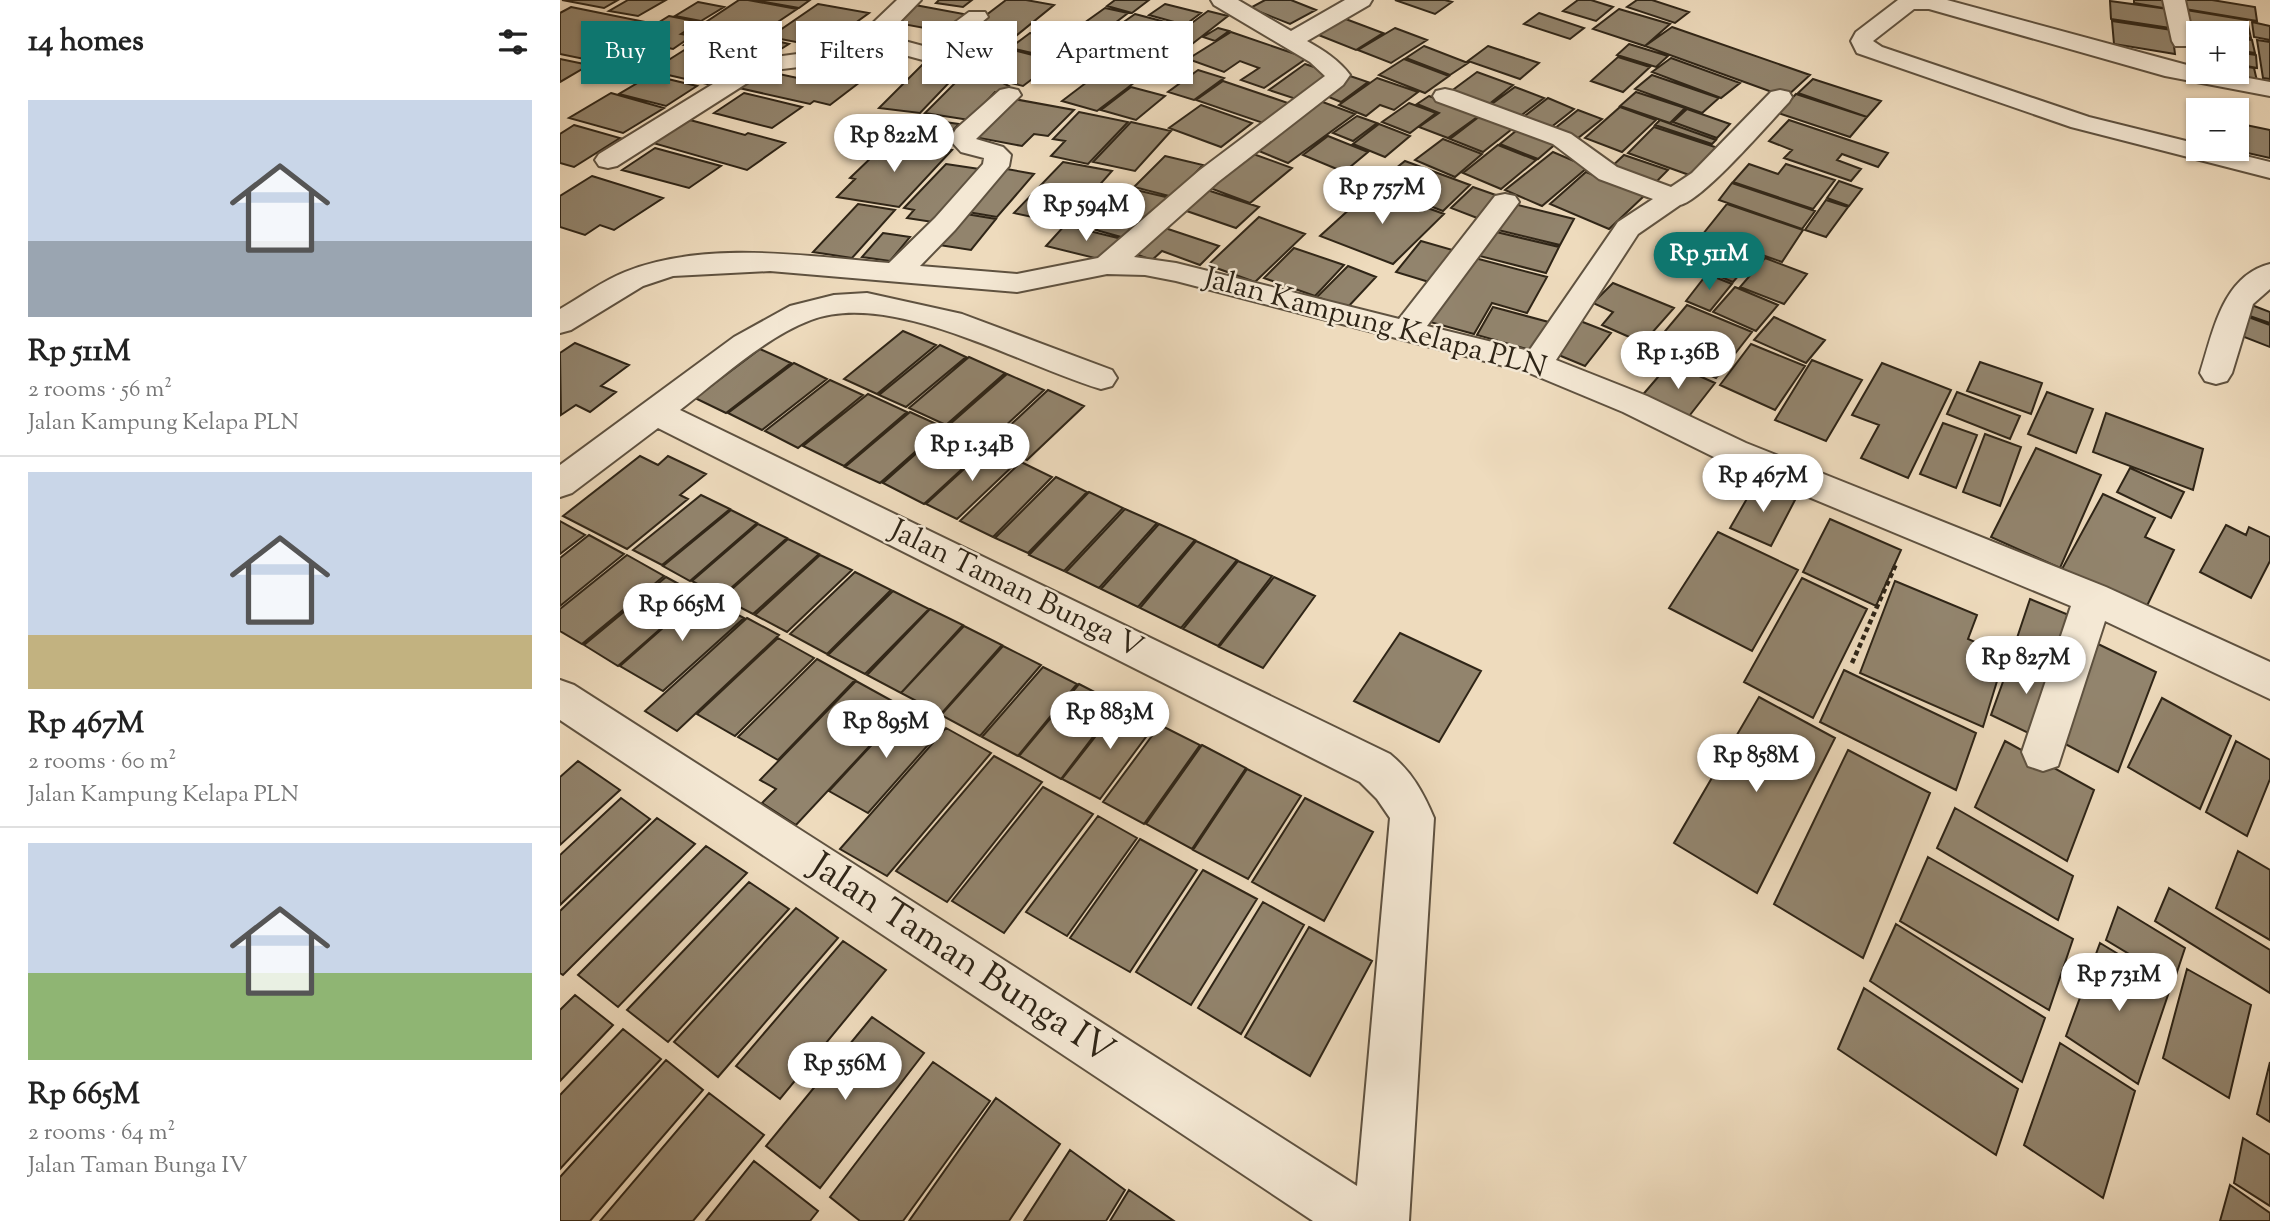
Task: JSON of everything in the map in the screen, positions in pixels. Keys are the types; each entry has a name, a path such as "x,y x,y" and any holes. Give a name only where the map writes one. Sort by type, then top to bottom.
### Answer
{"street":[{"path":"887,21 910,0"},
{"path":"1107,265 1209,176 1338,75 1336,70 1292,40 1222,0"},
{"path":"1292,40 1362,0"},
{"path":"2174,0 2183,41"},
{"path":"2270,89 2174,71 1930,2 1908,3 1862,41 1865,48 1874,52 2080,122 2270,170"},
{"path":"908,49 923,53 934,50 977,16"},
{"path":"608,160 760,65 796,60"},
{"path":"895,274 945,224 996,166 998,155 993,151 970,147 963,140 965,134 1009,95"},
{"path":"1445,96 1562,139 1608,173 1677,198"},
{"path":"1537,364 1628,228 1701,180 1780,97"},
{"path":"1407,330 1505,202"},
{"name":"Jalan Kampung Kelapa PLN","path":"560,323 633,279 671,267 770,262 1017,283 1107,265 1145,266 1176,272 1537,364 1635,404 1734,452 2094,598 2270,681"},
{"path":"2216,373 2239,300 2270,273"},
{"path":"560,289 594,301"},
{"path":"560,484 745,344 801,313 834,305 867,303 951,321 1101,378"},
{"name":"Jalan Taman Bunga V","path":"655,412 1375,768 1390,780 1405,800 1412,818 1381,1221"},
{"path":"2043,752 2094,598"},
{"name":"Jalan Taman Bunga IV","path":"560,698 1362,1221"}],"path":[{"path":"1852,663 1913,524"}],"building":[{"path":"562,0 618,0 604,8"},
{"path":"628,0 666,0 638,16 609,11"},
{"path":"739,0 797,9 779,21 708,21"},
{"path":"754,0 810,0 799,8"},
{"path":"939,0 972,0 963,7 936,3"},
{"path":"1006,0 1054,5 1017,35 1017,21 978,21"},
{"path":"1115,0 1149,0 1132,13 1107,6"},
{"path":"1265,0 1291,0 1316,10 1290,24 1250,8"},
{"path":"1395,0 1445,0 1452,2 1435,14"},
{"path":"1578,0 1591,0 1613,7 1596,21 1563,11"},
{"path":"1637,0 1652,0 1689,12 1675,23 1627,7"},
{"path":"2134,0 2167,0 2169,9 2134,3"},
{"path":"2178,0 2212,0 2255,7 2257,21 2179,8"},
{"path":"2110,1 2168,9 2170,28 2111,19"},
{"path":"698,2 724,7 701,21 675,16"},
{"path":"818,4 869,13 858,21 796,21 796,42 782,39 782,29"},
{"path":"1165,4 1201,13 1190,21 1171,21 1149,15"},
{"path":"915,5 969,15 961,21 922,21 922,28 908,25 908,21 893,21"},
{"path":"571,7 640,21 581,21 581,58 560,54 560,13"},
{"path":"1105,8 1128,13 1118,21 1087,21"},
{"path":"1619,9 1670,24 1645,46 1593,29"},
{"path":"2180,9 2247,21 2186,21 2186,27 2182,27"},
{"path":"1208,11 1228,16 1193,43 1193,22"},
{"path":"1539,13 1584,28 1570,39 1524,24"},
{"path":"1135,14 1161,21 1125,21"},
{"path":"669,16 695,21 684,21 684,32 681,34 684,35 684,41 673,49 670,48 670,21 661,21"},
{"path":"1343,18 1383,33 1356,50 1316,34"},
{"path":"2112,21 2172,30 2175,54 2114,44"},
{"path":"2252,22 2270,26 2270,40 2254,37"},
{"path":"1672,27 1810,75 1786,97 1645,46"},
{"path":"1218,28 1229,31 1215,41 1203,37"},
{"path":"1395,28 1427,40 1391,63 1358,50"},
{"path":"1231,32 1307,58 1264,88 1241,80 1259,68 1240,61 1224,72 1193,61 1193,56"},
{"path":"1031,33 1031,53 1017,50 1017,43"},
{"path":"2249,40 2252,40 2255,53 2249,52"},
{"path":"2257,40 2270,42 2270,79 2263,78"},
{"path":"1629,44 1668,56 1656,67 1617,55"},
{"path":"1424,46 1468,63 1450,75 1406,58"},
{"path":"1488,46 1539,63 1520,79 1468,61"},
{"path":"684,50 684,79 670,75 670,59"},
{"path":"1017,51 1031,55 1031,80 1023,86 1015,84"},
{"path":"2249,54 2256,55 2257,68 2249,66"},
{"path":"1618,57 1650,67 1623,92 1591,81"},
{"path":"1671,58 1740,83 1721,98 1652,72"},
{"path":"560,59 581,63 581,70 560,82"},
{"path":"1404,59 1449,76 1425,93 1379,75"},
{"path":"1305,64 1332,73 1296,99 1269,90"},
{"path":"922,65 922,84 948,84 920,113 879,108 903,84 908,84 908,79"},
{"path":"2249,67 2254,68 2257,81 2249,80"},
{"path":"1198,70 1224,78 1194,100 1168,92 1179,84 1193,84 1193,74"},
{"path":"1477,72 1513,85 1483,109 1446,95"},
{"path":"782,75 796,78 796,84 857,84 830,105 814,101 810,104 739,88 745,84 782,84"},
{"path":"1652,75 1719,98 1702,113 1635,89"},
{"path":"1350,76 1368,82 1341,102 1324,95"},
{"path":"1377,78 1418,92 1394,110 1380,105 1366,116 1339,105"},
{"path":"1813,79 1881,101 1867,117 1798,93"},
{"path":"670,80 697,86 666,106 619,94 636,84 670,84"},
{"path":"1223,81 1288,103 1263,123 1196,100"},
{"path":"954,84 1009,86 1002,93 995,92 969,120 925,113"},
{"path":"1084,84 1133,84 1097,111 1062,101"},
{"path":"1131,87 1165,96 1136,120 1101,110"},
{"path":"1515,87 1544,98 1515,120 1485,109"},
{"path":"1636,92 1685,108 1670,123 1620,106"},
{"path":"611,93 664,108 623,133 569,118"},
{"path":"744,93 802,107 772,128 714,113"},
{"path":"1796,94 1867,117 1850,137 1778,113"},
{"path":"1429,96 1480,115 1448,138 1419,127 1439,113 1417,104"},
{"path":"1548,98 1574,109 1545,132 1518,121"},
{"path":"1014,99 1074,110 1048,136 1034,134 1022,146 974,137"},
{"path":"1320,101 1355,114 1288,163 1254,149"},
{"path":"1409,103 1436,113 1410,133 1382,122"},
{"path":"1201,105 1252,123 1221,147 1169,128"},
{"path":"1620,107 1656,120 1622,152 1585,138"},
{"path":"1687,109 1730,124 1717,138 1673,122"},
{"path":"1578,110 1602,119 1573,142 1549,133"},
{"path":"1079,112 1128,122 1088,164 1051,156 1065,141 1053,139"},
{"path":"901,116 959,124 939,145 880,137"},
{"path":"1357,116 1377,123 1353,141 1333,133"},
{"path":"1480,116 1512,129 1483,152 1450,139"},
{"path":"690,120 785,143 747,170 653,143"},
{"path":"1660,120 1716,140 1712,144 1655,125"},
{"path":"1789,120 1888,153 1878,167 1842,154 1837,160 1861,169 1851,181 1784,158 1792,150 1769,141"},
{"path":"1131,122 1171,131 1135,171 1093,162"},
{"path":"1379,124 1410,136 1385,157 1353,144"},
{"path":"574,125 620,138 574,167 560,163 560,134"},
{"path":"1522,126 1559,141 1538,159 1500,144"},
{"path":"2249,126 2270,130 2270,158 2249,153"},
{"path":"1654,127 1718,148 1692,176 1628,153"},
{"path":"1328,136 1368,152 1344,172 1303,155"},
{"path":"1443,139 1482,154 1455,177 1415,160"},
{"path":"893,141 952,150 899,207 837,197 855,179 850,178"},
{"path":"1498,145 1536,160 1501,189 1463,173"},
{"path":"655,148 721,166 689,188 622,170"},
{"path":"1245,151 1292,168 1250,203 1202,185"},
{"path":"1553,152 1588,167 1542,206 1505,190"},
{"path":"1624,155 1668,170 1652,186 1608,170"},
{"path":"1165,156 1203,165 1173,197 1134,187"},
{"path":"1405,161 1470,185 1443,211 1375,185"},
{"path":"1063,162 1112,171 1065,224 1014,213"},
{"path":"946,164 986,170 939,223 907,218 914,210 904,208"},
{"path":"1749,164 1778,174 1786,164 1835,180 1813,209 1733,182"},
{"path":"1001,168 1034,174 997,217 962,211"},
{"path":"1586,172 1644,196 1609,229 1550,204"},
{"path":"592,176 663,198 614,230 600,225 585,235 560,227 560,196"},
{"path":"1839,181 1862,189 1849,206 1827,198"},
{"path":"1732,183 1815,211 1802,229 1719,200"},
{"path":"1473,187 1507,199 1485,221 1451,208"},
{"path":"1201,188 1259,207 1236,228 1178,208"},
{"path":"1373,188 1444,214 1393,264 1320,236"},
{"path":"1136,190 1170,198 1132,240 1096,230"},
{"path":"1826,200 1848,207 1826,237 1805,230"},
{"path":"1506,202 1574,219 1560,245 1490,228"},
{"path":"858,204 895,210 852,258 813,252"},
{"path":"1727,204 1803,230 1782,262 1703,234"},
{"path":"960,213 996,219 971,250 933,244"},
{"path":"1259,217 1305,234 1255,282 1208,265"},
{"path":"1065,225 1126,240 1107,261 1046,246"},
{"path":"1159,226 1219,246 1200,265 1162,251 1152,260 1130,252"},
{"path":"1488,230 1559,247 1546,273 1472,254"},
{"path":"883,233 910,237 890,261 862,257"},
{"path":"1421,241 1463,253 1439,285 1396,272"},
{"path":"1294,248 1344,265 1315,296 1264,278"},
{"path":"1728,250 1752,260 1733,282 1709,272"},
{"path":"1471,257 1547,277 1527,313 1492,303 1474,334 1430,322"},
{"path":"1765,258 1807,274 1784,304 1740,287"},
{"path":"1348,266 1376,277 1347,308 1317,297"},
{"path":"1707,274 1732,284 1710,311 1686,301"},
{"path":"1613,283 1674,308 1643,343 1602,325 1613,312 1593,303"},
{"path":"1735,287 1778,305 1756,331 1713,312"},
{"path":"2249,304 2270,312 2270,323 2244,314"},
{"path":"1687,305 1752,332 1716,378 1650,349"},
{"path":"1493,307 1556,324 1541,353 1477,335"},
{"path":"2243,315 2270,325 2270,347 2234,333"},
{"path":"1774,317 1825,340 1806,363 1754,340"},
{"path":"1575,319 1611,333 1585,366 1549,351"},
{"path":"903,331 936,345 877,394 844,379"},
{"path":"575,343 629,365 601,386 616,392 590,412 576,405 561,415 560,353"},
{"path":"1751,344 1805,366 1775,410 1720,385"},
{"path":"940,345 966,357 906,407 879,395"},
{"path":"760,349 791,363 726,413 695,398"},
{"path":"969,357 1005,373 946,425 909,408"},
{"path":"1812,360 1862,380 1826,441 1775,420"},
{"path":"1980,362 2042,383 2031,414 1967,391"},
{"path":"794,363 827,379 762,430 728,413"},
{"path":"1670,363 1715,383 1686,420 1640,398"},
{"path":"1882,363 1951,390 1908,478 1861,458 1879,425 1852,415"},
{"path":"1007,374 1044,390 987,443 949,425"},
{"path":"830,380 863,395 798,448 765,431"},
{"path":"1048,390 1084,406 1027,460 990,444"},
{"path":"1957,392 2020,416 2010,439 1947,414"},
{"path":"2047,392 2093,409 2076,453 2028,434"},
{"path":"868,394 907,412 844,466 803,446"},
{"path":"910,412 943,427 880,483 845,467"},
{"path":"2106,413 2203,449 2193,490 2093,452"},
{"path":"1943,423 1977,435 1956,488 1920,474"},
{"path":"946,427 987,446 924,504 883,483"},
{"path":"1985,434 2021,447 2000,506 1963,492"},
{"path":"988,447 1018,461 957,519 926,504"},
{"path":"2036,448 2101,475 2060,568 1991,537"},
{"path":"640,456 658,465 668,456 706,474 680,495 688,499 627,549 563,516"},
{"path":"1021,462 1052,477 993,537 960,521"},
{"path":"2130,468 2184,492 2171,518 2117,492"},
{"path":"1056,477 1087,492 1028,553 995,538"},
{"path":"1756,483 1795,500 1771,546 1730,528"},
{"path":"1089,492 1123,508 1064,571 1029,555"},
{"path":"2103,494 2155,518 2145,537 2174,550 2145,610 2062,569"},
{"path":"701,495 730,509 662,565 633,550"},
{"path":"1125,509 1157,523 1099,588 1066,572"},
{"path":"731,510 757,523 690,581 663,566"},
{"path":"1830,519 1901,550 1876,606 1803,572"},
{"path":"560,521 585,535 560,554"},
{"path":"758,524 787,538 721,597 692,581"},
{"path":"1159,524 1195,540 1138,607 1101,589"},
{"path":"2226,525 2246,535 2249,527 2270,537 2270,561 2251,598 2200,572"},
{"path":"1718,532 1798,570 1752,651 1669,608"},
{"path":"589,535 624,554 560,606 560,558"},
{"path":"788,539 819,554 753,614 722,598"},
{"path":"1196,541 1237,560 1181,628 1140,608"},
{"path":"627,555 664,576 582,644 560,631 560,609"},
{"path":"820,555 852,570 787,632 755,615"},
{"path":"1238,561 1272,576 1218,646 1183,629"},
{"path":"855,572 891,590 827,654 790,634"},
{"path":"666,577 699,595 618,666 584,645"},
{"path":"1274,577 1315,596 1263,668 1219,647"},
{"path":"1802,578 1867,609 1813,718 1744,682"},
{"path":"1895,581 1977,615 1968,639 2005,655 1983,727 1860,673"},
{"path":"893,591 929,609 865,674 828,655"},
{"path":"700,595 744,618 663,691 620,666"},
{"path":"2030,599 2081,620 2066,673 2013,650"},
{"path":"930,609 963,625 901,693 867,675"},
{"path":"747,618 779,635 677,731 645,711"},
{"path":"964,626 1002,645 941,714 901,693"},
{"path":"1400,633 1481,671 1439,742 1354,701"},
{"path":"778,638 814,658 735,736 697,714"},
{"path":"2096,643 2156,672 2118,772 2054,738"},
{"path":"1003,646 1041,665 980,736 941,715"},
{"path":"2013,654 2061,676 2041,739 1991,715"},
{"path":"817,659 855,680 778,760 738,737"},
{"path":"1043,667 1077,684 1018,756 982,737"},
{"path":"1844,670 1976,733 1956,790 1820,722"},
{"path":"856,681 905,708 796,825 762,803 776,789 760,780"},
{"path":"1079,684 1118,704 1061,779 1019,756"},
{"path":"1759,697 1835,738 1757,893 1674,843"},
{"path":"2162,698 2231,736 2200,809 2128,767"},
{"path":"1121,704 1157,722 1100,799 1062,779"},
{"path":"906,708 943,728 868,813 829,791"},
{"path":"1160,725 1200,745 1144,824 1103,802"},
{"path":"946,728 991,753 887,876 840,849"},
{"path":"2005,741 2094,790 2067,861 1975,807"},
{"path":"2236,741 2270,760 2270,779 2247,836 2206,812"},
{"path":"1202,745 1246,768 1192,849 1146,824"},
{"path":"1848,750 1930,793 1863,958 1774,904"},
{"path":"994,756 1042,782 947,902 896,871"},
{"path":"578,761 620,790 560,845 560,777"},
{"path":"1247,769 1301,796 1248,879 1193,850"},
{"path":"1043,787 1093,814 1004,933 952,901"},
{"path":"621,798 650,819 560,905 560,855"},
{"path":"1305,798 1373,832 1324,921 1252,882"},
{"path":"1955,808 2073,876 2058,920 1937,848"},
{"path":"1098,816 1137,838 1067,936 1026,912"},
{"path":"657,818 695,844 563,975 560,973 560,911"},
{"path":"1140,839 1197,870 1130,972 1070,938"},
{"path":"706,846 747,873 618,1007 578,975"},
{"path":"2238,851 2270,870 2270,940 2216,908"},
{"path":"1928,857 2073,939 2049,1010 1900,921"},
{"path":"1203,870 1257,899 1191,1005 1136,972"},
{"path":"749,882 789,909 668,1042 627,1010"},
{"path":"2169,888 2270,950 2270,993 2155,921"},
{"path":"1263,902 1304,925 1241,1034 1198,1008"},
{"path":"2118,907 2185,948 2174,981 2106,940"},
{"path":"796,908 838,938 718,1077 674,1042"},
{"path":"1896,924 2045,1018 2022,1082 1870,981"},
{"path":"1309,927 1372,961 1310,1076 1245,1037"},
{"path":"843,941 886,970 780,1099 736,1066"},
{"path":"2100,943 2171,986 2138,1084 2066,1036"},
{"path":"2187,969 2251,1005 2229,1098 2163,1058"},
{"path":"1864,988 2018,1089 1996,1155 1838,1049"},
{"path":"575,995 613,1025 560,1081 560,1010"},
{"path":"872,1017 924,1053 820,1188 766,1146"},
{"path":"623,1029 661,1059 560,1169 560,1095"},
{"path":"2060,1043 2135,1091 2103,1198 2024,1145"},
{"path":"666,1060 703,1090 590,1221 560,1221 560,1177"},
{"path":"933,1062 990,1101 903,1221 860,1221 830,1197"},
{"path":"2270,1062 2270,1122 2257,1114"},
{"path":"709,1093 764,1135 693,1221 600,1221"},
{"path":"996,1098 1060,1144 1009,1221 909,1221"},
{"path":"2243,1138 2270,1155 2270,1206 2234,1183"},
{"path":"1070,1150 1125,1190 1106,1221 1024,1221"},
{"path":"754,1161 818,1211 810,1221 706,1221"},
{"path":"2230,1185 2270,1213 2270,1221 2220,1221"},
{"path":"1129,1190 1174,1221 1110,1221"}]}
